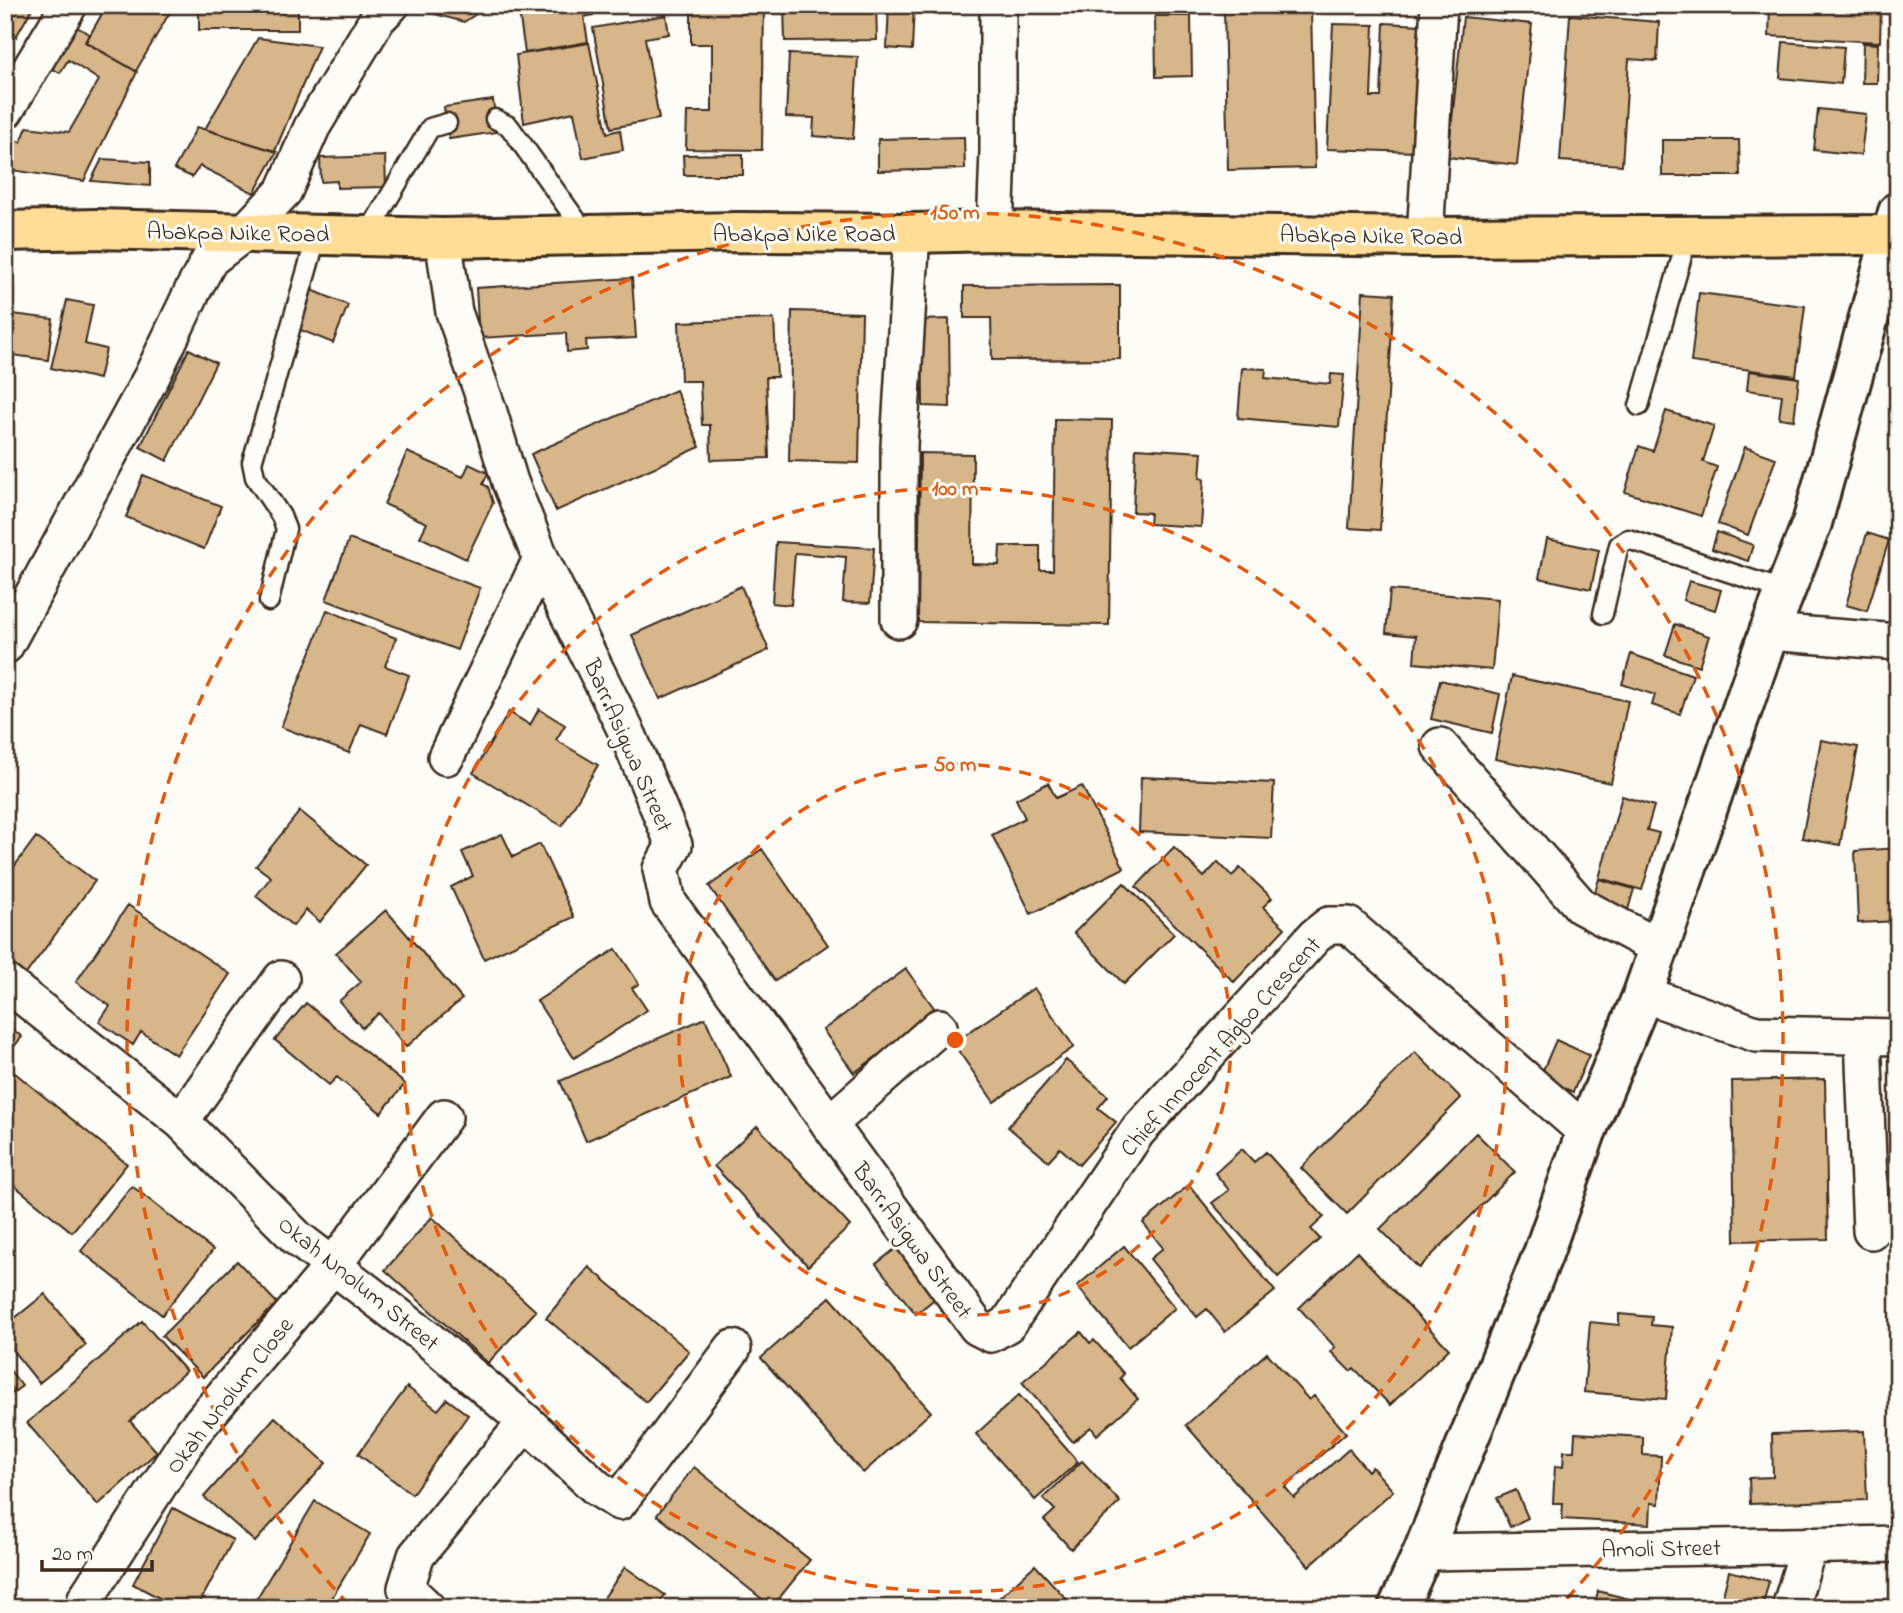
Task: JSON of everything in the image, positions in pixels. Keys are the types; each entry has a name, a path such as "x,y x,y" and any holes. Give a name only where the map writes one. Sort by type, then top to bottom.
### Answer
{"main road":[{"name":"Abakpa Nike Road","path":"5,231 96,229 443,238 995,230 1425,237 1688,235 1895,227"},
{"path":"1398,1608 1543,1254 1586,1132 1643,994 1769,632 1812,523 1895,227"}],"street":[{"path":"5,111 69,5"},
{"path":"5,646 152,376 210,259 244,233 284,191 312,127 378,19 391,5"},
{"path":"995,230 998,5"},
{"path":"1425,237 1439,5"},
{"path":"899,620 899,446 912,233"},
{"name":"Barr.Asigwa Street","path":"443,238 454,312 488,408 510,482 541,559 629,737 674,845 661,869 668,902 977,1327 991,1334"},
{"path":"446,757 541,559"},
{"path":"1769,632 1898,642"},
{"path":"1440,746 1581,906 1658,947"},
{"name":"Chief Innocent Agbo Crescent","path":"991,1334 1008,1324 1138,1132 1315,936 1329,925 1348,925 1586,1132"},
{"path":"181,1121 281,979"},
{"name":"Okah Nnolum Street","path":"5,982 181,1121 298,1238 427,1338 526,1422 597,1488 619,1502 733,1348"},
{"path":"1643,994 1756,1034 1898,1037"},
{"path":"829,1124 939,1027"},
{"path":"1863,1038 1871,1231"},
{"name":"Okah Nnolum Close","path":"86,1598 193,1432 332,1267 444,1117"},
{"path":"427,1608 406,1588 416,1556 526,1422"},
{"name":"Amoli Street","path":"1423,1552 1898,1544"},
{"path":"1790,1608 1810,1545"}],"lane":[{"path":"495,119 509,126 587,235"},
{"path":"367,235 430,128 447,123"},
{"path":"270,601 286,529 281,516 255,477 252,462 317,235"},
{"path":"1639,406 1688,235"},
{"path":"1602,614 1619,545 1628,539 1786,591"}],"building":[{"path":"5,5 34,5 16,37 5,30"},
{"path":"107,5 174,5 136,71 86,42"},
{"path":"199,5 298,5 298,30 199,30"},
{"path":"424,5 469,5 476,14 464,22 420,10"},
{"path":"518,5 587,5 593,15 584,17 588,42 525,53"},
{"path":"691,5 764,5 762,150 686,149 687,112 712,112 712,44 691,44"},
{"path":"784,5 876,5 877,40 785,41"},
{"path":"889,5 914,5 912,50 887,48"},
{"path":"1770,5 1881,5 1880,42 1769,36"},
{"path":"1311,9 1315,168 1228,170 1224,11"},
{"path":"666,15 669,34 645,38 659,119 611,128 593,28"},
{"path":"1570,15 1659,22 1657,61 1629,59 1622,165 1560,161"},
{"path":"1155,16 1191,16 1192,76 1156,77"},
{"path":"1463,17 1532,24 1517,165 1448,157"},
{"path":"70,23 89,34 85,42 137,72 84,181 5,169 5,138 21,142 27,127 69,132 99,80 68,60 60,73 47,66"},
{"path":"1384,23 1421,25 1416,152 1327,149 1333,24 1374,25 1371,97 1381,97"},
{"path":"258,38 319,46 275,151 205,129"},
{"path":"1783,42 1844,47 1841,84 1780,78"},
{"path":"589,43 607,133 620,130 623,150 583,158 574,112 524,123 516,55"},
{"path":"1863,43 1878,44 1877,83 1862,83"},
{"path":"789,54 858,57 853,139 813,136 814,118 786,117"},
{"path":"493,100 497,132 449,139 444,107"},
{"path":"1818,109 1866,114 1861,155 1814,150"},
{"path":"197,127 277,152 254,193 200,166 192,177 174,169"},
{"path":"964,137 965,169 878,171 878,139"},
{"path":"1662,140 1739,140 1740,176 1662,176"},
{"path":"743,154 743,175 684,175 683,155"},
{"path":"385,156 386,187 337,188 337,181 321,182 320,158"},
{"path":"102,159 150,162 150,186 91,181"},
{"path":"632,278 636,338 586,340 587,350 567,352 566,333 479,338 476,288"},
{"path":"1120,285 1120,359 992,360 991,318 964,318 964,286"},
{"path":"312,290 348,305 333,343 298,329"},
{"path":"1363,292 1394,294 1380,530 1349,528"},
{"path":"1699,293 1805,306 1796,376 1691,362"},
{"path":"67,300 93,305 85,344 106,349 99,379 51,368"},
{"path":"792,311 862,313 859,463 789,461"},
{"path":"5,313 53,319 48,360 5,354"},
{"path":"774,319 777,377 766,377 769,458 711,460 710,425 702,425 700,381 681,381 679,322"},
{"path":"949,319 950,407 923,406 922,320"},
{"path":"189,349 216,363 167,461 140,447"},
{"path":"1242,368 1266,369 1265,378 1330,384 1331,374 1344,375 1339,427 1238,418"},
{"path":"1749,371 1799,378 1794,420 1779,418 1782,395 1747,390"},
{"path":"676,390 700,447 556,511 531,454"},
{"path":"1666,411 1714,426 1703,462 1717,467 1701,516 1625,492 1639,446 1653,451"},
{"path":"1055,419 1112,420 1109,625 918,622 920,453 973,454 972,564 999,565 1000,546 1040,546 1040,570 1053,570"},
{"path":"1745,447 1776,458 1748,535 1718,524"},
{"path":"1136,448 1202,452 1200,478 1204,479 1201,527 1149,524 1150,513 1133,512"},
{"path":"407,452 463,477 469,464 488,473 483,484 488,487 493,503 466,559 420,537 427,523 384,504"},
{"path":"143,475 221,506 204,549 126,517"},
{"path":"1717,532 1753,545 1748,561 1712,549"},
{"path":"1867,533 1889,540 1867,611 1846,605"},
{"path":"349,539 480,588 457,650 326,600"},
{"path":"1547,539 1599,550 1591,589 1539,578"},
{"path":"776,542 874,548 870,603 843,602 846,557 795,553 791,605 772,603"},
{"path":"1689,581 1721,590 1715,610 1683,600"},
{"path":"741,586 769,650 660,699 632,635"},
{"path":"1390,590 1498,599 1492,670 1414,663 1416,636 1386,633"},
{"path":"327,610 396,638 385,666 409,675 387,734 361,724 349,753 281,727"},
{"path":"1675,624 1709,636 1699,666 1665,655"},
{"path":"1631,654 1693,675 1680,714 1652,705 1655,695 1622,684"},
{"path":"1512,676 1628,701 1611,783 1495,759"},
{"path":"1440,680 1500,694 1492,733 1431,719"},
{"path":"539,709 565,725 556,740 598,765 562,826 473,773 509,712 530,725"},
{"path":"1821,740 1858,747 1840,845 1802,838"},
{"path":"1141,777 1274,783 1271,838 1139,832"},
{"path":"1048,783 1056,798 1082,786 1124,868 1031,914 992,835 1025,818 1016,799"},
{"path":"1622,796 1654,806 1647,830 1659,833 1642,890 1599,878"},
{"path":"300,811 366,865 320,922 306,910 293,926 256,896 271,877 256,866"},
{"path":"502,834 513,857 540,844 574,917 484,959 451,887 473,876 462,852"},
{"path":"36,837 95,881 23,978 5,965 5,879"},
{"path":"1174,847 1204,877 1218,862 1232,876 1240,868 1272,898 1263,907 1285,928 1234,982 1136,887"},
{"path":"1898,848 1898,921 1858,923 1855,851"},
{"path":"762,849 828,945 775,981 709,886"},
{"path":"1599,879 1634,889 1627,913 1592,902"},
{"path":"1124,883 1174,934 1124,984 1074,933"},
{"path":"128,905 230,974 176,1055 141,1032 133,1045 99,1022 110,1006 76,982"},
{"path":"386,910 462,999 406,1047 379,1013 362,1028 339,1001 361,982 336,953"},
{"path":"616,949 639,984 632,988 647,1010 574,1058 537,1001"},
{"path":"906,969 937,1012 854,1073 823,1030"},
{"path":"1034,988 1074,1047 994,1102 953,1043"},
{"path":"306,1003 405,1084 381,1113 337,1077 329,1085 275,1040"},
{"path":"705,1018 731,1077 586,1141 560,1081"},
{"path":"5,1023 22,1037 5,1057"},
{"path":"1556,1040 1589,1055 1573,1092 1540,1077"},
{"path":"1415,1052 1461,1098 1347,1214 1301,1168"},
{"path":"1066,1060 1108,1096 1098,1108 1116,1122 1079,1165 1060,1148 1048,1161 1008,1127"},
{"path":"15,1073 127,1164 72,1232 5,1178 5,1084"},
{"path":"1825,1079 1828,1239 1735,1241 1732,1081"},
{"path":"757,1126 850,1226 808,1266 714,1166"},
{"path":"1476,1133 1515,1172 1419,1268 1380,1229"},
{"path":"1242,1149 1254,1162 1266,1152 1324,1217 1311,1229 1320,1239 1278,1277 1212,1203 1229,1190 1215,1173"},
{"path":"1189,1185 1275,1291 1225,1332 1207,1309 1197,1317 1150,1259 1163,1248 1143,1223"},
{"path":"132,1186 213,1250 162,1315 81,1251"},
{"path":"432,1217 536,1311 488,1363 385,1270"},
{"path":"899,1246 938,1296 916,1314 876,1264"},
{"path":"1124,1246 1175,1308 1128,1347 1077,1286"},
{"path":"1357,1252 1449,1349 1390,1405 1354,1368 1350,1371 1331,1352 1335,1347 1299,1308"},
{"path":"237,1261 277,1303 203,1377 162,1336"},
{"path":"589,1267 689,1351 646,1402 546,1318"},
{"path":"45,1294 86,1345 39,1383 5,1341 5,1326"},
{"path":"830,1297 931,1412 863,1473 761,1358"},
{"path":"1619,1314 1652,1317 1651,1325 1672,1327 1666,1399 1584,1392 1590,1322 1619,1325"},
{"path":"142,1321 186,1371 130,1421 157,1452 98,1505 27,1423"},
{"path":"1081,1332 1090,1343 1094,1340 1124,1374 1120,1378 1138,1399 1097,1435 1091,1427 1073,1442 1022,1382"},
{"path":"1267,1353 1309,1400 1314,1396 1346,1433 1285,1487 1294,1498 1349,1449 1368,1471 1372,1467 1393,1491 1309,1566 1186,1425"},
{"path":"5,1364 22,1386 5,1399"},
{"path":"407,1387 438,1410 447,1399 468,1415 412,1494 358,1454"},
{"path":"1019,1395 1078,1462 1035,1500 976,1434"},
{"path":"275,1417 326,1463 255,1542 204,1497"},
{"path":"1864,1431 1867,1500 1750,1504 1749,1478 1773,1477 1772,1434"},
{"path":"1575,1433 1643,1437 1643,1455 1661,1456 1659,1504 1651,1503 1650,1524 1562,1519 1563,1503 1553,1503 1555,1466 1563,1467 1564,1451 1574,1451"},
{"path":"1082,1461 1120,1502 1071,1549 1044,1520 1055,1510 1043,1498"},
{"path":"694,1467 810,1560 772,1607 657,1515"},
{"path":"1516,1490 1528,1518 1510,1527 1497,1498"},
{"path":"315,1501 370,1534 326,1608 251,1608"},
{"path":"173,1508 233,1540 197,1608 178,1608 133,1584"},
{"path":"1035,1565 1072,1605 1069,1608 988,1608"},
{"path":"625,1567 665,1595 656,1608 597,1608"},
{"path":"1729,1571 1769,1581 1762,1608 1720,1608"},
{"path":"1598,1591 1656,1606 1594,1608"}]}
